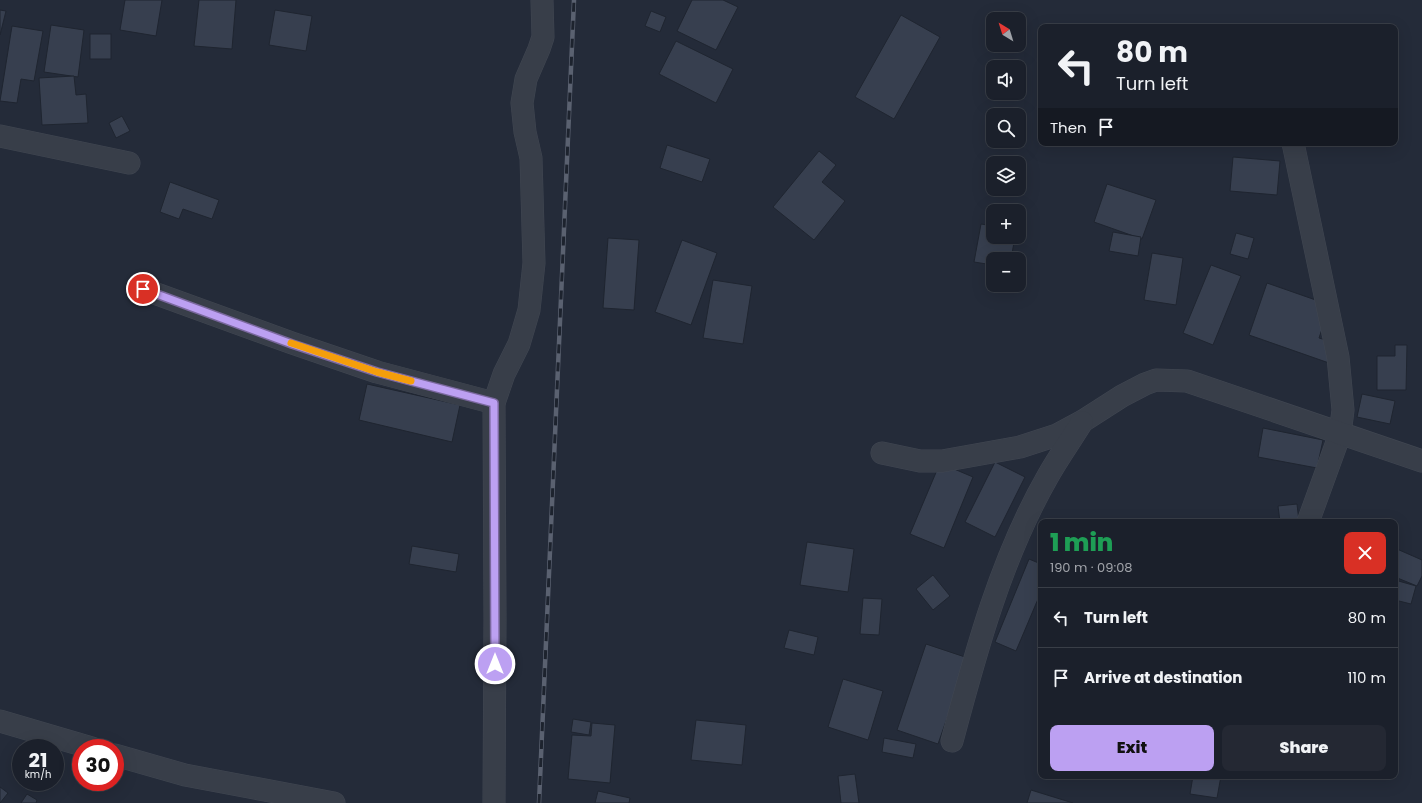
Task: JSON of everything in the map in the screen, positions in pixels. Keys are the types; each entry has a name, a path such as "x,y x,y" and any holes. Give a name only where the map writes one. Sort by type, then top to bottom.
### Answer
{"street":[{"path":"494,803 494,403 504,374 520,344 529,310 534,263 531,158 524,132 522,103 526,79 540,49 543,37 542,0"},
{"path":"0,136 129,163"},
{"path":"1294,146 1338,357 1343,410 1340,434 1309,519"},
{"path":"143,289 292,344 370,369 494,403"},
{"path":"882,453 920,461 942,461 1020,447 1057,435 1083,421 1122,396 1156,380 1187,381 1422,462"},
{"path":"952,741 975,656 997,587 1023,525 1048,476 1083,421"},
{"path":"0,721 72,742"},
{"path":"124,758 185,775 334,803"}],"building":[{"path":"125,0 162,0 156,36 120,30"},
{"path":"199,0 236,0 232,49 194,46"},
{"path":"692,0 723,0 738,7 716,50 677,31"},
{"path":"0,10 6,11 0,35"},
{"path":"275,10 312,16 306,51 269,45"},
{"path":"651,11 666,17 660,32 645,26"},
{"path":"901,15 940,37 894,119 855,97"},
{"path":"51,25 84,30 78,77 44,72"},
{"path":"12,26 43,31 34,81 21,79 17,103 0,101"},
{"path":"90,34 111,34 111,59 90,59"},
{"path":"676,41 733,69 716,103 659,74"},
{"path":"74,76 76,95 86,94 88,123 42,125 39,78"},
{"path":"122,116 130,131 116,138 109,123"},
{"path":"667,145 710,159 702,182 660,168"},
{"path":"819,151 836,165 822,182 845,201 814,240 773,207"},
{"path":"1233,157 1280,161 1277,195 1230,191"},
{"path":"170,182 219,200 212,219 183,209 179,219 160,212"},
{"path":"1107,184 1156,200 1142,239 1094,222"},
{"path":"981,224 986,225 986,244 1014,244 1012,252 986,252 986,264 974,262"},
{"path":"1113,232 1141,237 1138,256 1109,251"},
{"path":"1236,233 1254,238 1248,259 1230,254"},
{"path":"608,238 639,240 634,310 603,308"},
{"path":"682,240 717,253 691,325 655,312"},
{"path":"1152,253 1183,258 1176,305 1144,300"},
{"path":"1211,265 1241,276 1213,345 1183,333"},
{"path":"713,280 752,286 743,344 703,338"},
{"path":"1267,283 1330,305 1319,338 1336,343 1329,363 1249,335"},
{"path":"1395,345 1407,345 1406,390 1377,390 1377,356 1395,356"},
{"path":"367,384 460,405 452,442 359,420"},
{"path":"1362,394 1395,401 1390,424 1357,417"},
{"path":"1263,428 1323,440 1317,468 1258,457"},
{"path":"995,462 1025,477 995,537 965,522"},
{"path":"940,463 973,477 944,548 910,534"},
{"path":"1297,504 1299,519 1280,519 1278,506"},
{"path":"807,542 854,549 848,592 800,585"},
{"path":"412,546 459,554 456,572 409,564"},
{"path":"1398,549 1422,560 1422,576 1417,586 1398,578"},
{"path":"1029,559 1038,563 1038,599 1016,651 995,642"},
{"path":"933,575 950,596 933,610 916,589"},
{"path":"1398,581 1416,586 1411,604 1398,601"},
{"path":"863,598 882,599 879,635 860,634"},
{"path":"789,630 818,637 814,655 784,648"},
{"path":"926,644 968,658 938,744 897,730"},
{"path":"843,679 883,691 868,740 828,727"},
{"path":"573,719 591,722 589,735 571,732"},
{"path":"696,720 746,725 742,765 691,760"},
{"path":"592,723 615,725 610,783 568,779 572,735 591,736"},
{"path":"884,738 916,744 913,758 882,752"},
{"path":"855,774 859,803 841,803 838,776"},
{"path":"1192,779 1220,779 1217,798 1190,794"},
{"path":"0,787 8,793 0,803"},
{"path":"1031,790 1073,803 1027,803"},
{"path":"598,791 630,798 629,803 595,803"},
{"path":"27,794 37,800 36,803 21,803"}],"railway":[{"path":"539,803 574,0"}],"slow traffic":[{"path":"291,343 377,372 411,381"}],"route":[{"path":"143,289 292,344 377,372 494,403 495,664"}]}
